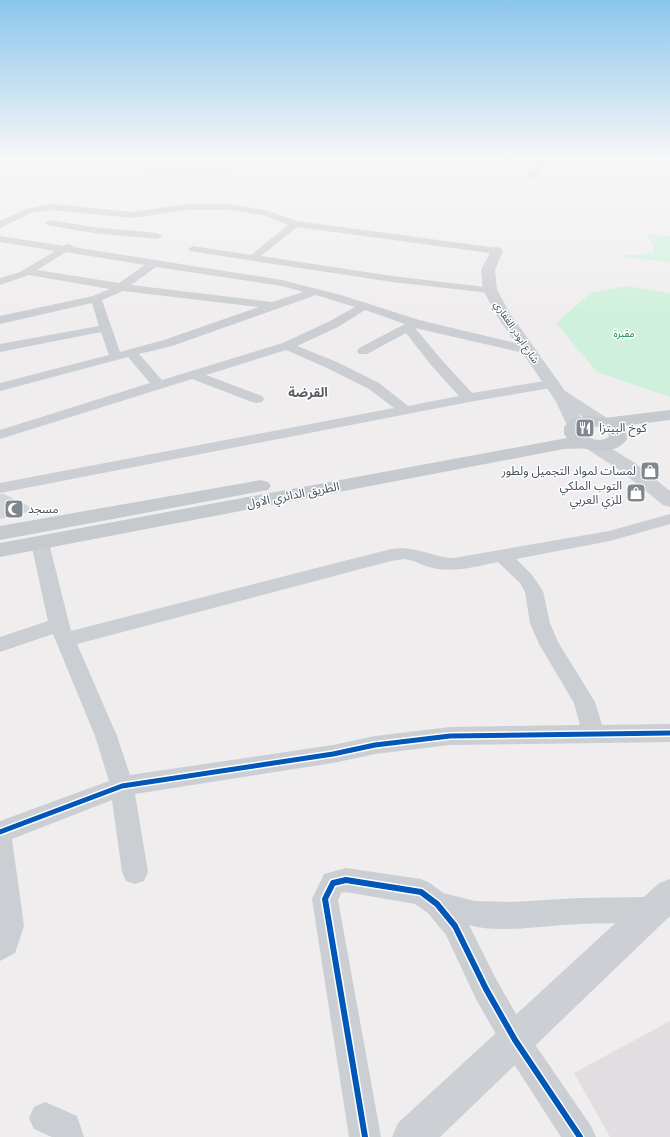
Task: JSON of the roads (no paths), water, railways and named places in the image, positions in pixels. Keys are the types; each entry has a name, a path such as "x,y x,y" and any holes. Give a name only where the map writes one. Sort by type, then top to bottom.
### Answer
{"main road":[{"path":"603,423 670,415"},
{"name":"الطريق الدائري الاول","path":"0,533 551,434 586,421 603,423"},
{"path":"603,423 617,431 618,438 642,432 670,429"},
{"path":"574,426 572,431 576,438 590,444"},
{"name":"الطريق الدائري الاول","path":"0,550 556,446 611,444 618,438"}],"street":[{"path":"0,225 29,211"},
{"path":"93,211 132,215 159,211"},
{"path":"254,211 265,213 295,224 498,250"},
{"path":"110,232 132,215"},
{"path":"50,224 110,232 157,236"},
{"path":"254,257 295,224"},
{"path":"0,282 28,272 93,230"},
{"path":"0,239 153,264 244,276 316,290 364,306 412,325 528,350"},
{"path":"172,266 204,240"},
{"path":"193,249 392,279 490,290"},
{"name":"شارع ابودر الغفاري","path":"498,250 488,270 490,290 504,316 569,411 574,426"},
{"path":"0,320 108,295 153,264"},
{"path":"28,272 120,287 274,305"},
{"path":"0,387 168,343 316,290"},
{"path":"96,299 116,357"},
{"path":"0,435 287,346 334,324 364,306"},
{"path":"363,351 412,325"},
{"path":"412,325 436,362 469,398"},
{"path":"0,348 106,328"},
{"path":"287,346 332,365 374,386 406,411"},
{"path":"131,353 159,385"},
{"path":"194,375 257,400"},
{"path":"0,488 469,398 553,386"},
{"name":"شارع ابودر الغفاري","path":"553,386 603,423"},
{"path":"618,438 633,465 645,479"},
{"path":"590,444 645,479 670,500"},
{"path":"0,645 62,633 391,555 405,553 418,555 437,562 454,564 610,536 670,518"},
{"path":"40,543 62,633 106,736 122,786 135,872"},
{"path":"502,556 526,579 534,591 538,601 540,623 566,673 584,702 594,734"},
{"path":"0,832 122,786 333,754 376,745 450,736 670,733"},
{"path":"0,839 11,926 5,943 0,947"},
{"path":"365,1137 325,899 333,883 346,880 421,892 437,904 455,926 486,989 515,1040 580,1137"},
{"path":"437,904 475,914 511,915 580,911 661,902"},
{"path":"412,1137 661,902"}],"place":[{"name":"كوخ البيتزا","path":"585,428"},
{"name":"لمسات لمواد التجميل ولطور","path":"650,471"},
{"name":"التوب الملكي للزي العربي","path":"636,493"},
{"name":"مسجد","path":"14,509"}],"district":[{"name":"القرضة","path":"308,392"}],"park label":[{"name":"مقبرة","path":"624,333"}]}
